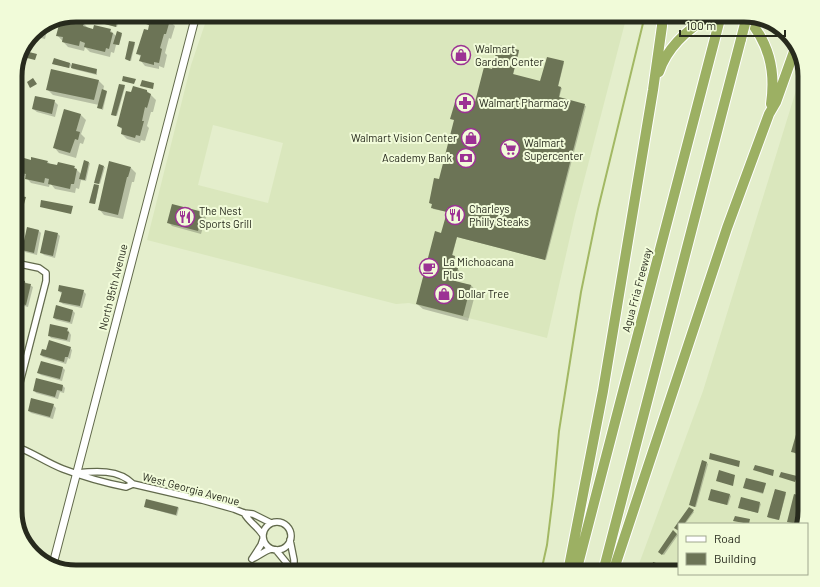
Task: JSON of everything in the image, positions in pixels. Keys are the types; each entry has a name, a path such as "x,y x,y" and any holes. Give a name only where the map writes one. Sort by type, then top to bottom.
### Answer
{"highway":[{"path":"569,565 601,397 653,90 662,22"},
{"path":"653,90 660,68 672,47 686,33 702,22"},
{"name":"Agua Fria Freeway","path":"578,565 719,22"},
{"path":"605,565 745,22"},
{"path":"750,22 762,40 770,59 773,82 769,114"},
{"path":"615,565 733,211 793,54"}],"street":[{"name":"North 95th Avenue","path":"54,560 194,22"},
{"path":"22,264 39,268 46,273 46,281 22,375"},
{"name":"West Georgia Avenue","path":"22,449 63,469 96,481 126,487 134,484"},
{"name":"West Georgia Avenue","path":"76,473 100,470 127,478 134,484 202,500 244,513 253,514 271,523"},
{"name":"West Georgia Avenue","path":"244,513 248,521 258,528 263,537"},
{"path":"290,539 286,547 282,549 265,550 260,555 252,559 261,545 267,526 271,523 280,522 287,527 291,535 290,539 294,565"},
{"path":"263,537 265,544 273,549 287,565"}],"shaded area":[{"path":"206,22 625,22 575,215 547,338 409,303 396,304 147,240 191,65","holes":["213,125 283,143 268,203 198,185"]},
{"path":"798,84 798,511 796,523 678,523 678,565 639,565 703,391"}],"building":[{"path":"80,22 84,23 83,26 93,29 94,25 111,29 110,32 113,33 109,49 106,48 105,52 84,47 85,43 80,41 79,46 62,42 63,37 56,36 59,25"},
{"path":"97,22 117,22 116,27"},
{"path":"146,22 169,22 160,48 162,49 159,63 154,62 154,65 139,61 141,55 136,54 144,29 148,30 149,25 146,24"},
{"path":"117,31 122,33 119,45 113,44"},
{"path":"129,41 135,42 130,61 125,59"},
{"name":"Walmart Supercenter","path":"498,45 519,50 513,74 540,81 547,57 564,61 558,86 561,87 559,97 585,104 545,260 457,237 452,255 455,256 455,267 458,268 455,281 471,285 463,316 416,304 435,231 441,233 447,212 431,208 432,204 429,203 434,178 439,179 454,120 450,119 456,99 459,100 460,98 475,102 484,67 492,69"},
{"path":"28,52 37,54 35,60 26,58"},
{"path":"54,58 70,63 69,68 52,64"},
{"path":"72,63 97,69 96,74 71,68"},
{"path":"51,69 99,80 94,100 46,90"},
{"path":"123,76 136,79 134,84 122,81"},
{"path":"33,78 37,84 30,88 27,82"},
{"path":"142,80 154,83 153,89 140,86"},
{"path":"119,84 125,85 116,116 111,115"},
{"path":"133,86 147,90 147,92 151,94 147,108 145,107 142,121 144,121 140,136 136,135 135,138 121,134 122,128 117,126 126,91 131,92"},
{"path":"102,89 107,91 102,109 97,108"},
{"path":"35,96 55,100 52,114 32,109"},
{"path":"64,109 81,114 76,131 80,132 78,140 75,139 70,153 53,148"},
{"path":"31,157 48,161 47,163 57,165 58,162 75,166 74,168 77,169 74,184 71,184 70,189 48,184 49,179 45,178 44,183 25,179 26,174 22,173 24,158 31,160"},
{"path":"84,160 89,162 85,180 79,179"},
{"path":"109,161 131,167 127,177 118,215 98,210"},
{"path":"99,164 104,166 99,184 94,183"},
{"path":"94,184 99,185 95,204 89,203"},
{"path":"22,196 26,197 24,204 22,204"},
{"path":"41,200 73,206 71,214 40,207"},
{"name":"The Nest Sports Grill","path":"172,204 203,212 198,231 167,223"},
{"path":"27,227 39,230 34,253 22,250"},
{"path":"45,230 58,233 53,256 40,253"},
{"path":"22,280 25,281 25,283 31,284 26,305 22,304"},
{"path":"59,285 84,290 80,306 59,302 62,292 58,291"},
{"path":"56,305 73,310 70,322 53,318"},
{"path":"50,324 68,328 67,331 69,332 67,340 48,336"},
{"path":"49,340 71,347 68,357 65,357 64,362 40,355 42,349 46,350"},
{"path":"41,361 63,367 60,379 37,373"},
{"path":"36,378 63,385 62,391 57,390 55,397 33,391"},
{"path":"31,398 54,404 50,417 28,411"},
{"path":"798,428 798,454 791,452"},
{"path":"710,453 740,461 739,467 709,459"},
{"path":"702,460 707,462 695,507 689,505"},
{"path":"755,465 774,470 773,476 753,470"},
{"path":"719,470 735,475 733,486 716,481"},
{"path":"781,472 797,476 795,482 779,477"},
{"path":"746,478 766,483 763,493 743,488"},
{"path":"711,489 730,494 727,505 708,500"},
{"path":"775,489 786,492 779,520 767,517"},
{"path":"794,494 798,495 796,523 787,522"},
{"path":"741,497 760,502 758,513 738,508"},
{"path":"146,499 178,507 176,515 144,507"},
{"path":"689,507 694,510 685,523 678,523 678,530 674,528"},
{"path":"735,516 750,519 749,523 733,521"},
{"path":"673,530 677,534 662,555 658,552"},
{"path":"653,562 659,564 659,565 652,565"}],"waterway":[{"path":"543,565 547,545 559,431 581,292 598,209 643,22"}],"place":[{"name":"Walmart Garden Center","path":"461,55"},
{"name":"Walmart Pharmacy","path":"465,103"},
{"name":"Walmart Vision Center","path":"471,138"},
{"name":"Walmart Supercenter","path":"510,149"},
{"name":"Academy Bank","path":"466,158"},
{"name":"Charleys Philly Steaks","path":"455,215"},
{"name":"The Nest Sports Grill","path":"185,217"},
{"name":"La Michoacana Plus","path":"429,268"},
{"name":"Dollar Tree","path":"444,294"}]}
